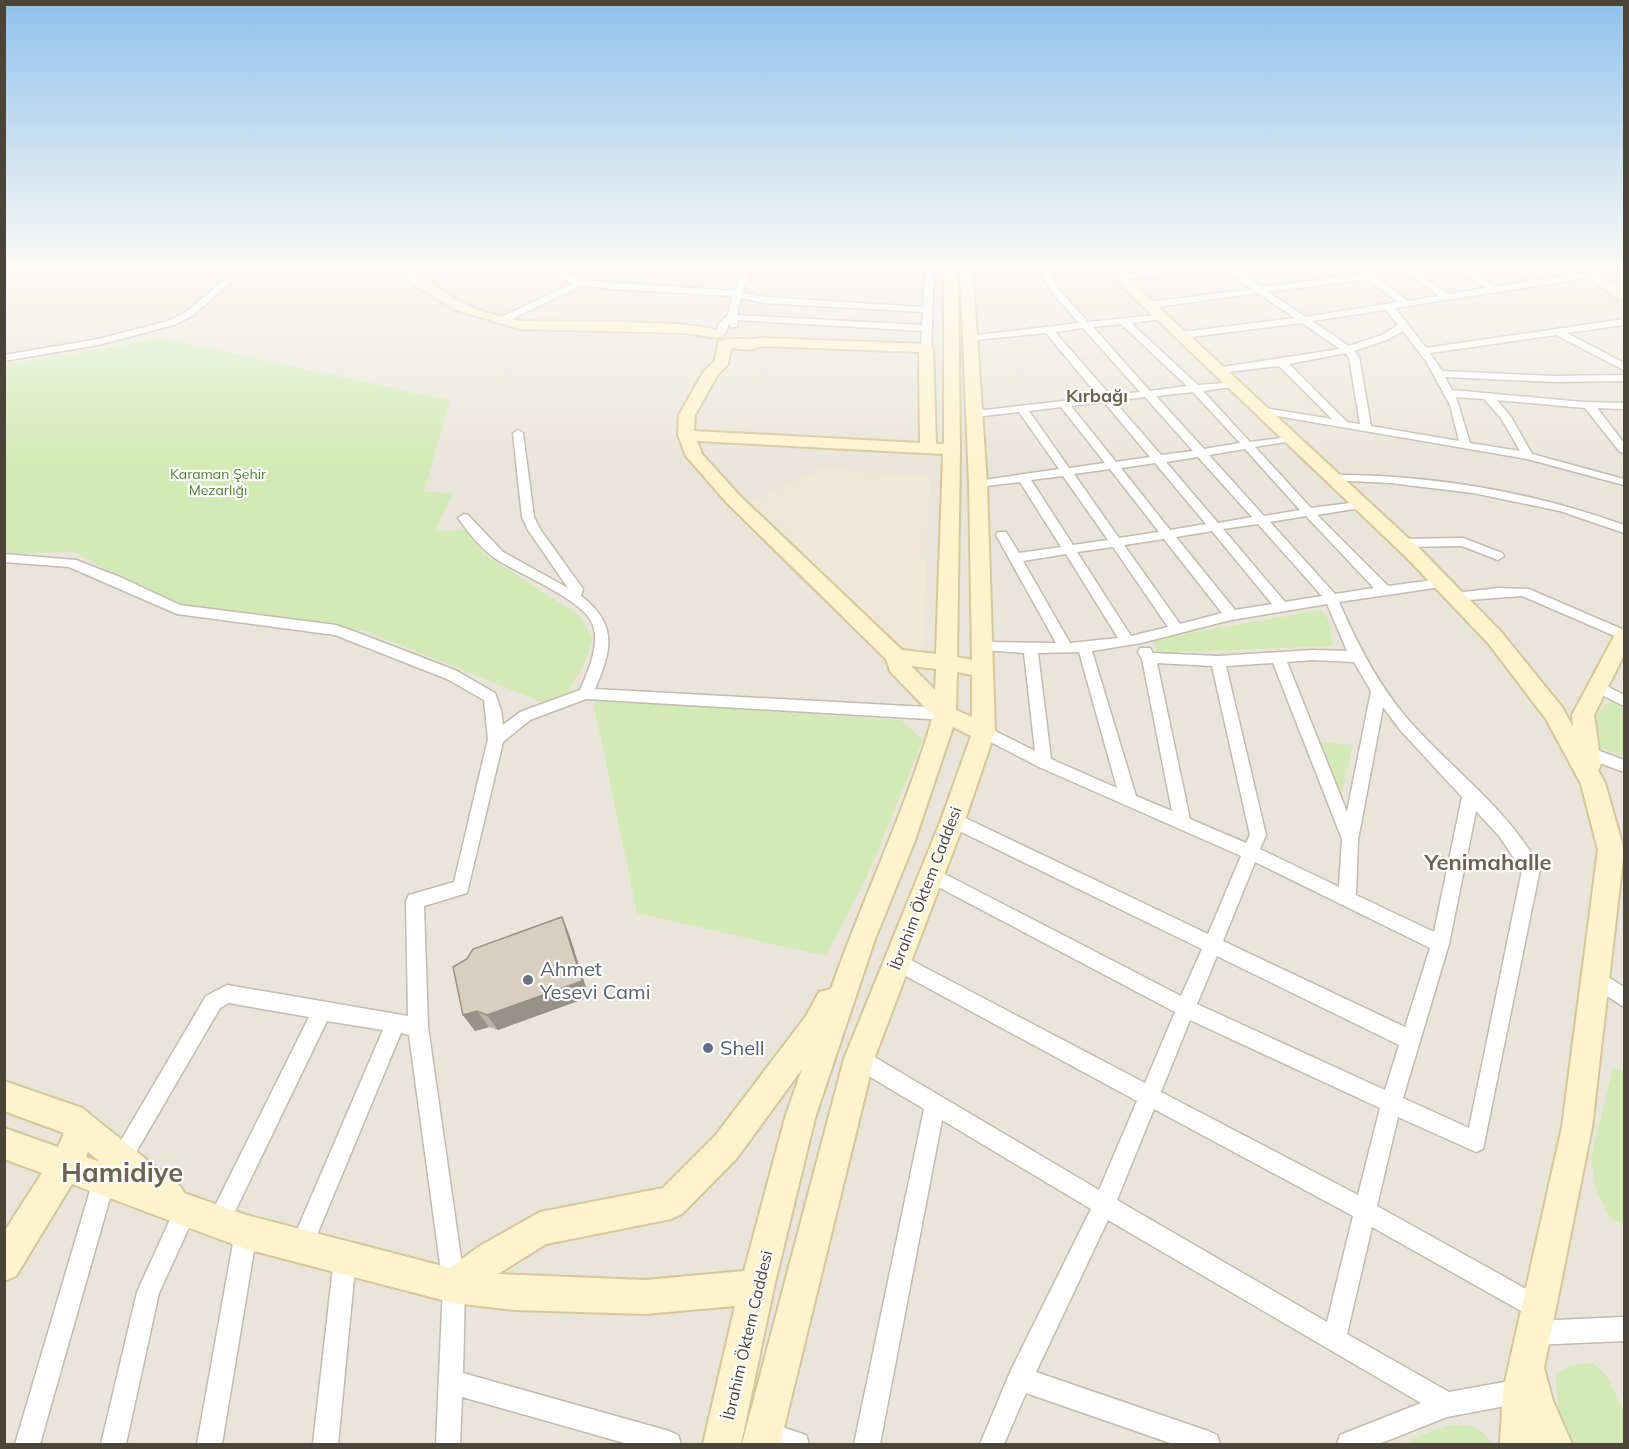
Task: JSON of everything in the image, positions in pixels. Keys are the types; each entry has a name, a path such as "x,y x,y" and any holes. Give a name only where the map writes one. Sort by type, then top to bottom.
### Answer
{"main road":[{"path":"686,435 720,439 940,449 926,348 762,342 750,346 696,336 690,332"},
{"path":"943,332 944,342 962,384"},
{"name":"İbrahim Öktem Caddesi","path":"763,1439 859,1059 953,820 984,732 975,414 962,384 957,332"},
{"path":"1178,332 1362,504 1495,638 1554,713 1593,783"},
{"path":"721,339 721,364 712,371 687,415 686,435 694,456 733,500 896,656 898,666 945,714 984,732"},
{"name":"İbrahim Öktem Caddesi","path":"722,1444 757,1287 800,1118 862,939 902,843 935,750 945,714 940,449 962,384"},
{"path":"1518,1444 1527,1363 1577,1127 1611,850 1586,752 1583,714 1624,636"},
{"path":"896,656 968,666 983,658"},
{"path":"454,1286 490,1259 540,1229 671,1203 726,1147 816,1026 862,939"},
{"path":"4,1096 70,1119 103,1154 186,1210 232,1227 454,1286 515,1293 645,1297 757,1287"},
{"path":"4,1143 66,1166 103,1154"},
{"path":"4,1264 66,1166 103,1154"},
{"path":"1527,1363 1535,1403 1553,1444"}],"street":[{"path":"4,358 98,342 138,332"},
{"path":"721,339 728,332"},
{"path":"926,348 928,332"},
{"path":"1050,332 1282,607"},
{"path":"931,875 1187,1009 1476,1142 1531,869 1505,831 1406,727 1358,657 1331,598 1203,453 1091,332"},
{"path":"1135,332 1196,389 1309,513 1384,590"},
{"path":"1182,335 1209,332"},
{"path":"1321,332 1347,349 1354,357 1366,427"},
{"path":"975,414 1196,389 1227,377 1281,362 1347,349 1396,332"},
{"path":"1406,332 1439,374 1455,405 1465,444"},
{"path":"1423,351 1558,332 1624,367"},
{"path":"1281,362 1343,424"},
{"path":"1439,374 1554,379 1624,378"},
{"path":"1448,393 1624,406"},
{"path":"1488,397 1506,417 1528,456"},
{"path":"1064,404 1232,616"},
{"path":"1589,405 1624,450"},
{"path":"1022,409 1177,629"},
{"path":"1264,411 1528,456 1624,482"},
{"path":"518,433 528,517 534,530 576,589 574,598"},
{"path":"978,484 1203,453 1292,438"},
{"path":"1024,478 1133,640 1149,658 1183,823"},
{"path":"1335,478 1461,487 1556,506 1624,529"},
{"path":"1015,558 1362,504"},
{"path":"464,518 497,553 574,598 598,619 601,638 593,679 585,694"},
{"path":"1002,535 1066,648"},
{"path":"1402,543 1462,542 1498,556"},
{"path":"4,558 71,563 115,580 177,609 336,630 452,675 490,697 494,710 496,739 461,888 415,901 418,1027 454,1286 448,1444"},
{"path":"983,658 1031,649 1084,647 1133,640 1232,616 1384,590 1524,592 1624,636"},
{"path":"1084,647 1129,800"},
{"path":"1031,649 1044,764"},
{"path":"1149,658 1218,661 1278,657 1358,657"},
{"path":"1278,657 1350,840"},
{"path":"992,1444 1020,1379 1104,1205 1258,835 1218,661"},
{"path":"1599,687 1624,701"},
{"path":"1347,899 1350,840 1379,690"},
{"path":"496,739 525,716 585,694 945,714"},
{"path":"984,732 1044,764 1252,853 1440,944"},
{"path":"1586,752 1624,765"},
{"path":"1334,1339 1391,1103 1440,944 1471,794"},
{"path":"953,820 1410,1040"},
{"path":"897,962 1365,1211 1538,1308"},
{"path":"1595,978 1624,998"},
{"path":"27,1444 103,1154 213,1002 227,994 418,1027"},
{"path":"209,1444 232,1227 322,1011"},
{"path":"301,1246 396,1023"},
{"path":"859,1059 1447,1405"},
{"path":"867,1444 935,1104"},
{"path":"113,1444 148,1292 186,1210"},
{"path":"325,1444 345,1258"},
{"path":"1349,1444 1447,1405 1527,1363 1624,1329"},
{"path":"1020,1379 1208,1444"},
{"path":"450,1381 669,1444"},
{"path":"763,1439 797,1444"}],"shaded area":[{"path":"5,332 1624,332 1624,1444 5,1444"},
{"path":"823,469 930,477 923,650 892,655 747,504"}],"green space":[{"name":"Karaman Şehir Mezarlığı","path":"160,338 450,400 424,492 453,493 435,531 469,530 482,553 579,615 593,639 583,667 567,693 542,702 363,630 289,624 177,607 74,552 5,554 5,366"},
{"path":"1321,610 1328,619 1333,646 1158,653 1152,640"},
{"path":"593,700 901,720 923,740 868,874 826,956 637,913"},
{"path":"1617,702 1624,706 1624,756 1594,746 1596,715 1607,703"},
{"path":"1316,742 1353,745 1340,801"},
{"path":"1613,1068 1624,1070 1624,1226 1609,1217 1596,1189 1591,1158"},
{"path":"1593,1363 1606,1375 1624,1412 1624,1444 1565,1444 1559,1420 1556,1375 1570,1365"},
{"path":"1450,1425 1474,1427 1483,1433 1491,1444 1413,1444 1410,1439"}],"building":[{"name":"Ahmet Yesevi Cami","path":"562,917 582,981 487,1015 477,1011 463,1015 453,967 467,959 473,949"}],"place":[{"name":"Ahmet Yesevi Cami","path":"528,980"},
{"name":"Shell","path":"708,1048"}],"district":[{"name":"Kırbağı","path":"1097,396"},
{"name":"Yenimahalle","path":"1488,862"},
{"name":"Hamidiye","path":"122,1173"}]}
